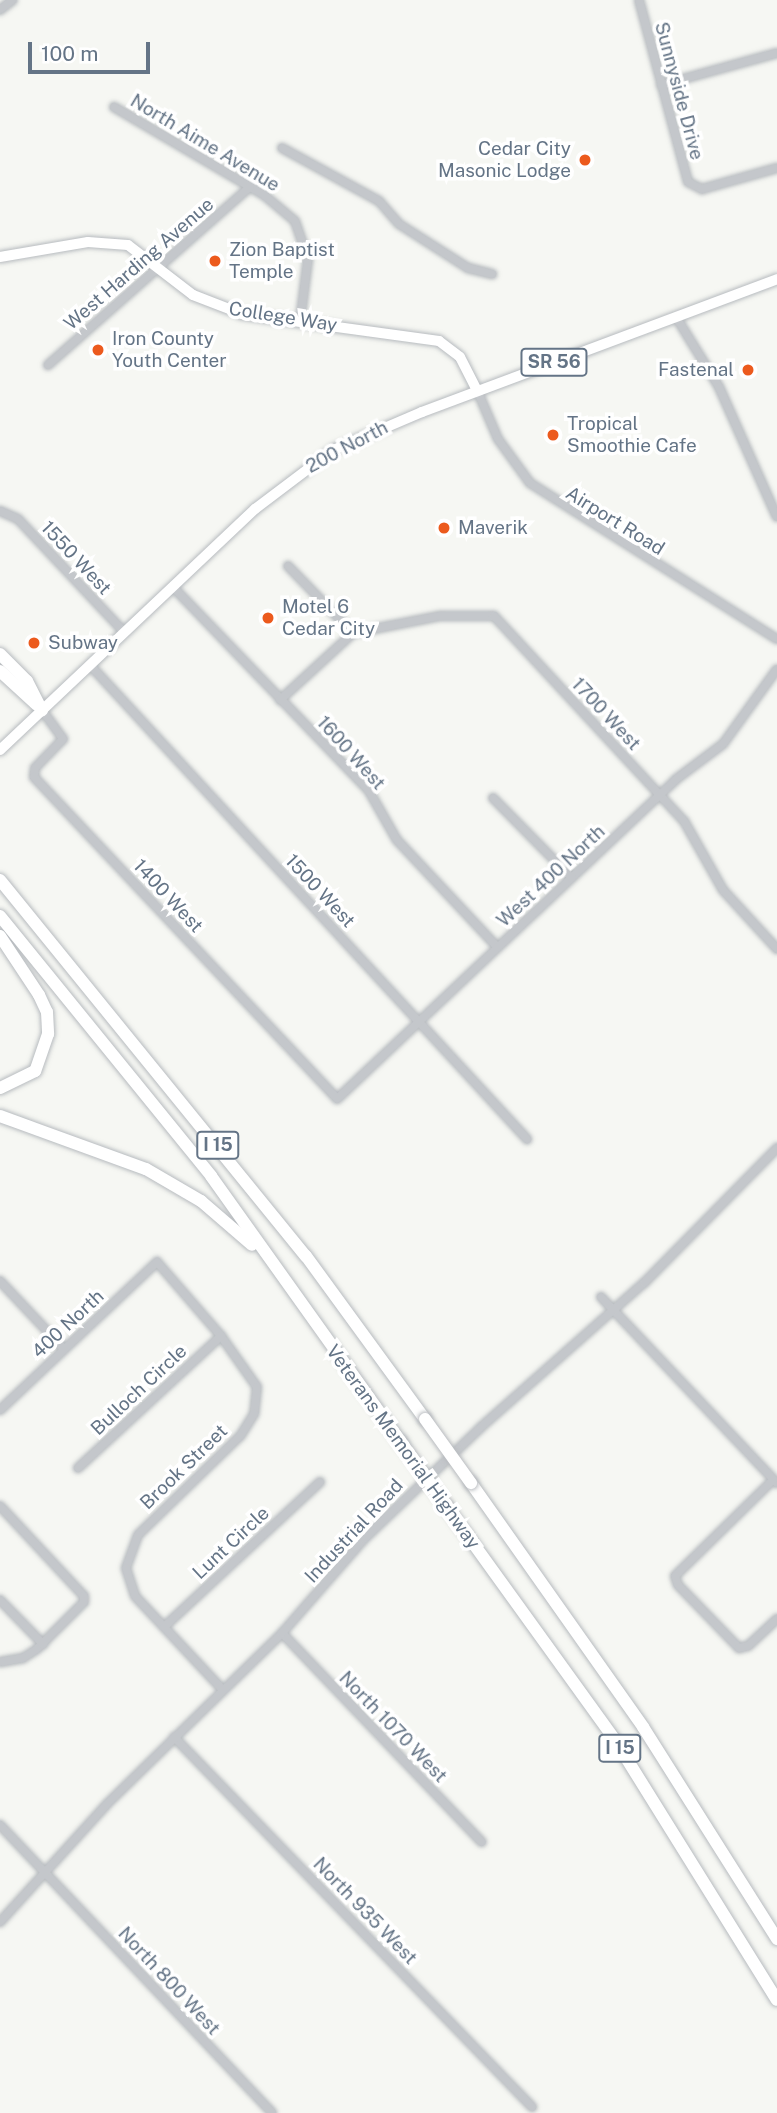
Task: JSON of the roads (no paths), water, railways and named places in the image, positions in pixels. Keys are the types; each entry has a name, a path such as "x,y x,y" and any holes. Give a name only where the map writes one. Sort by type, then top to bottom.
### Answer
{"highway":[{"path":"0,654 27,681 42,710"},
{"path":"0,671 42,710"},
{"name":"Veterans Memorial Highway","path":"0,880 306,1256 643,1727 777,1939"},
{"name":"Veterans Memorial Highway","path":"0,916 211,1176 307,1316 615,1740 777,2000"},
{"path":"0,936 39,995 47,1012 48,1034 35,1071 0,1088"},
{"path":"0,1116 127,1161 201,1201 265,1259 307,1316"}],"main road":[{"name":"College Way","path":"0,257 109,241 128,245 194,295 216,306 300,322 439,341 460,357 477,390"},
{"name":"200 North","path":"0,750 173,587 309,465 367,433 777,279"}],"street":[{"path":"0,10 13,0"},
{"name":"Sunnyside Drive","path":"639,0 688,182 694,188 777,168"},
{"path":"662,85 777,52"},
{"name":"North Aime Avenue","path":"114,107 283,208 305,240 307,272 300,322"},
{"path":"282,148 379,201 399,225 468,268 492,274"},
{"name":"West Harding Avenue","path":"48,365 250,187"},
{"path":"676,317 719,387 776,515"},
{"name":"Airport Road","path":"477,390 498,439 530,483 777,639"},
{"name":"1550 West","path":"0,511 18,519 125,633"},
{"path":"280,700 353,633 288,566"},
{"name":"1600 West","path":"173,587 369,791 397,840 497,947"},
{"name":"1700 West","path":"353,633 440,616 494,616 660,794 695,836 728,896 777,949"},
{"name":"1500 West","path":"90,665 527,1139"},
{"name":"West 400 North","path":"337,1099 660,794 723,744 777,669"},
{"name":"1400 West","path":"42,710 63,738 35,768 34,777 337,1099"},
{"path":"493,798 572,878"},
{"name":"Industrial Road","path":"0,1922 44,1872 174,1737 282,1633 353,1550 413,1490 614,1311 777,1149"},
{"name":"Brook Street","path":"157,1262 220,1336 257,1387 254,1414 240,1436 138,1535 128,1555 131,1590 223,1690"},
{"name":"400 North","path":"0,1410 157,1262"},
{"path":"0,1281 65,1349"},
{"path":"601,1297 775,1482 675,1576 678,1585 736,1646 748,1646 777,1619"},
{"name":"Bulloch Circle","path":"78,1468 220,1336"},
{"name":"Lunt Circle","path":"164,1627 320,1482"},
{"path":"0,1506 83,1596 81,1609 43,1644 23,1658 0,1662"},
{"path":"0,1600 43,1644"},
{"name":"North 1070 West","path":"282,1633 482,1842"},
{"name":"North 935 West","path":"174,1737 532,2107"},
{"name":"North 800 West","path":"0,1825 272,2113"}],"place":[{"name":"Cedar City Masonic Lodge","path":"585,160"},
{"name":"Zion Baptist Temple","path":"215,261"},
{"name":"Iron County Youth Center","path":"98,350"},
{"name":"Fastenal","path":"748,370"},
{"name":"Tropical Smoothie Cafe","path":"553,435"},
{"name":"Maverik","path":"444,528"},
{"name":"Motel 6 Cedar City","path":"268,618"},
{"name":"Subway","path":"34,643"}]}
